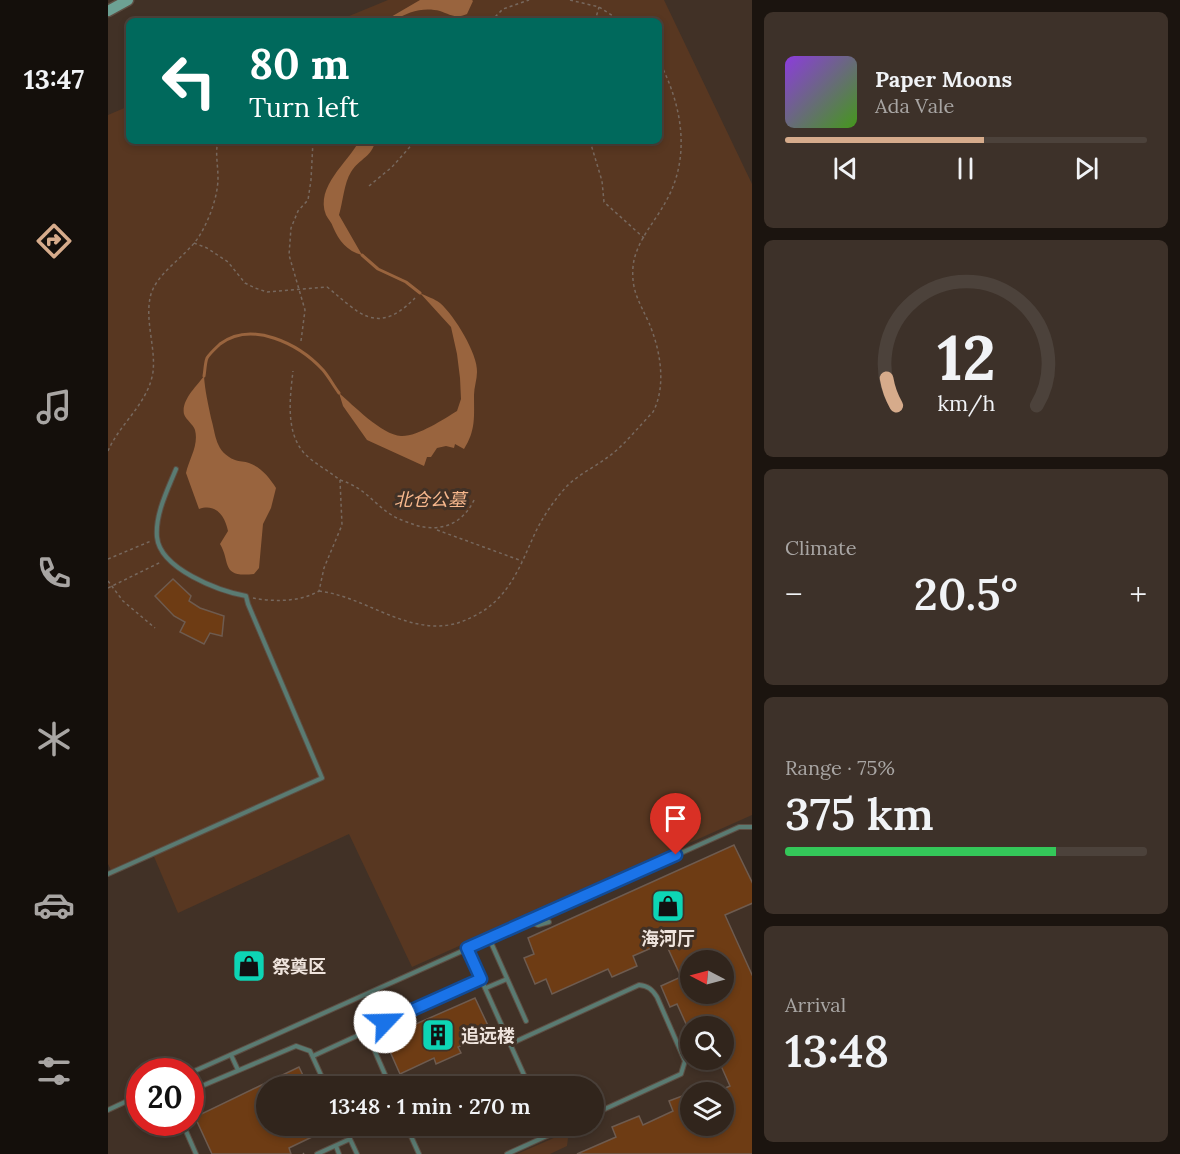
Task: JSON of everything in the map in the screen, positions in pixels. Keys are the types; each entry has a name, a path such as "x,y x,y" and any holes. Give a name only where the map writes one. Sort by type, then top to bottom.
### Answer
{"main road":[{"path":"108,11 128,0"}],"lane":[{"path":"108,874 322,778 246,596 231,593 198,579 168,559 157,538 160,513 176,469"},
{"path":"204,1066 739,827 752,827"},
{"path":"528,921 538,925 549,922"},
{"path":"489,938 526,1021"},
{"path":"467,948 524,1076"},
{"path":"313,1056 481,979"},
{"path":"486,988 507,979"},
{"path":"510,1044 639,986 651,989 657,997 685,1061 684,1069 681,1074 604,1109"},
{"path":"366,1030 386,1076"},
{"path":"204,1085 296,1046 306,1048 313,1056 322,1076"},
{"path":"230,1055 238,1070"},
{"path":"108,1110 126,1102"},
{"path":"188,1136 196,1154"},
{"path":"349,1136 357,1154"},
{"path":"411,1136 419,1154"},
{"path":"507,1154 548,1136"},
{"path":"317,1154 350,1139"},
{"path":"336,1146 339,1154"}],"path":[{"path":"493,18 503,9 529,0"},
{"path":"570,0 599,8 616,18"},
{"path":"596,18 599,8"},
{"path":"246,596 284,601 310,596 319,591 419,624 443,626 467,620 494,603 511,584 546,513 575,478 609,457 653,412 658,404 661,374 659,354 649,323 635,295 633,266 638,249 667,201 679,166 682,135 677,105 662,69"},
{"path":"108,452 126,420 139,407 151,381 154,351 149,308 151,295 157,280 194,243 208,219 218,180 218,144"},
{"path":"301,341 305,310 289,255 291,228 298,212 308,200 312,180 313,144"},
{"path":"369,186 392,167 412,144"},
{"path":"591,144 602,181 604,202 644,238"},
{"path":"194,243 207,248 228,262 245,283 267,292 327,287 360,314 384,318 396,316 415,298"},
{"path":"293,371 291,420 299,444 304,454 340,480 360,489 389,514 423,527 443,528 454,525 471,508 476,498"},
{"path":"319,591 324,568 342,525 340,480"},
{"path":"433,528 523,561"},
{"path":"108,559 157,538"},
{"path":"109,587 168,559"},
{"path":"108,581 109,587 155,628"},
{"path":"512,1076 522,1071"}],"green space":[{"name":"北仓公墓","path":"388,0 664,0 752,184 752,815 412,967 349,834 178,913 152,852 111,870 108,864 108,115 126,107 126,144 662,144 662,18 344,18"},
{"path":"558,1136 568,1138 567,1146 550,1154 517,1154"}],"shaded area":[{"path":"420,0 473,1 467,14 463,15 422,10 411,12 400,18 389,18"},
{"path":"357,144 374,144 369,154 349,176 339,215 362,255 352,251 341,241 326,215 324,204 325,194 334,175"},
{"path":"420,293 440,303 452,316 474,355 477,372 474,392 474,423 471,436 464,449 455,444 454,448 446,446 437,448 431,457 427,457 424,466 367,440 343,406 339,393 385,431 401,436 422,431 457,411 461,399 460,378 451,327"},
{"path":"204,376 211,418 220,448 228,457 257,467 276,488 271,508 263,524 259,568 254,574 236,574 228,567 220,544 228,531 225,520 215,509 199,509 186,473 195,447 196,436 194,428 184,414 184,409 187,398"}],"building":[{"path":"173,579 191,596 189,601 200,608 224,616 222,636 210,633 204,644 180,632 185,622 174,616 155,596"},
{"path":"734,845 752,882 752,903 725,915 752,975 752,1154 577,1154 616,1137 612,1127 639,1116 643,1125 673,1111 669,1101 680,1097 680,1136 734,1136 734,1082 728,1082 723,1070 734,1070 734,1016 682,1016 677,1004 670,1007 661,986 680,977 680,1004 734,1004 734,950 680,950 680,975 665,942 633,956 637,966 612,977 608,969 552,994 546,979 535,984 524,958 534,954 528,938"},
{"name":"追远楼","path":"475,998 491,1032 458,1047 461,1053 436,1064 434,1058 400,1074 384,1038"},
{"path":"299,1067 303,1076 280,1076"},
{"path":"256,1088 256,1136 314,1136 289,1148 291,1154 212,1154 204,1136 204,1113"}],"waterway":[{"path":"362,255 378,269 406,282 420,293"},
{"path":"204,376 207,358 220,344 233,337 246,334 260,335 288,344 313,360 339,393"}],"place":[{"name":"海河厅","path":"668,906"},
{"name":"祭奠区","path":"249,966"},
{"name":"追远楼","path":"438,1035"}],"route":[{"path":"385,1022 481,979 467,948 676,855"}]}
